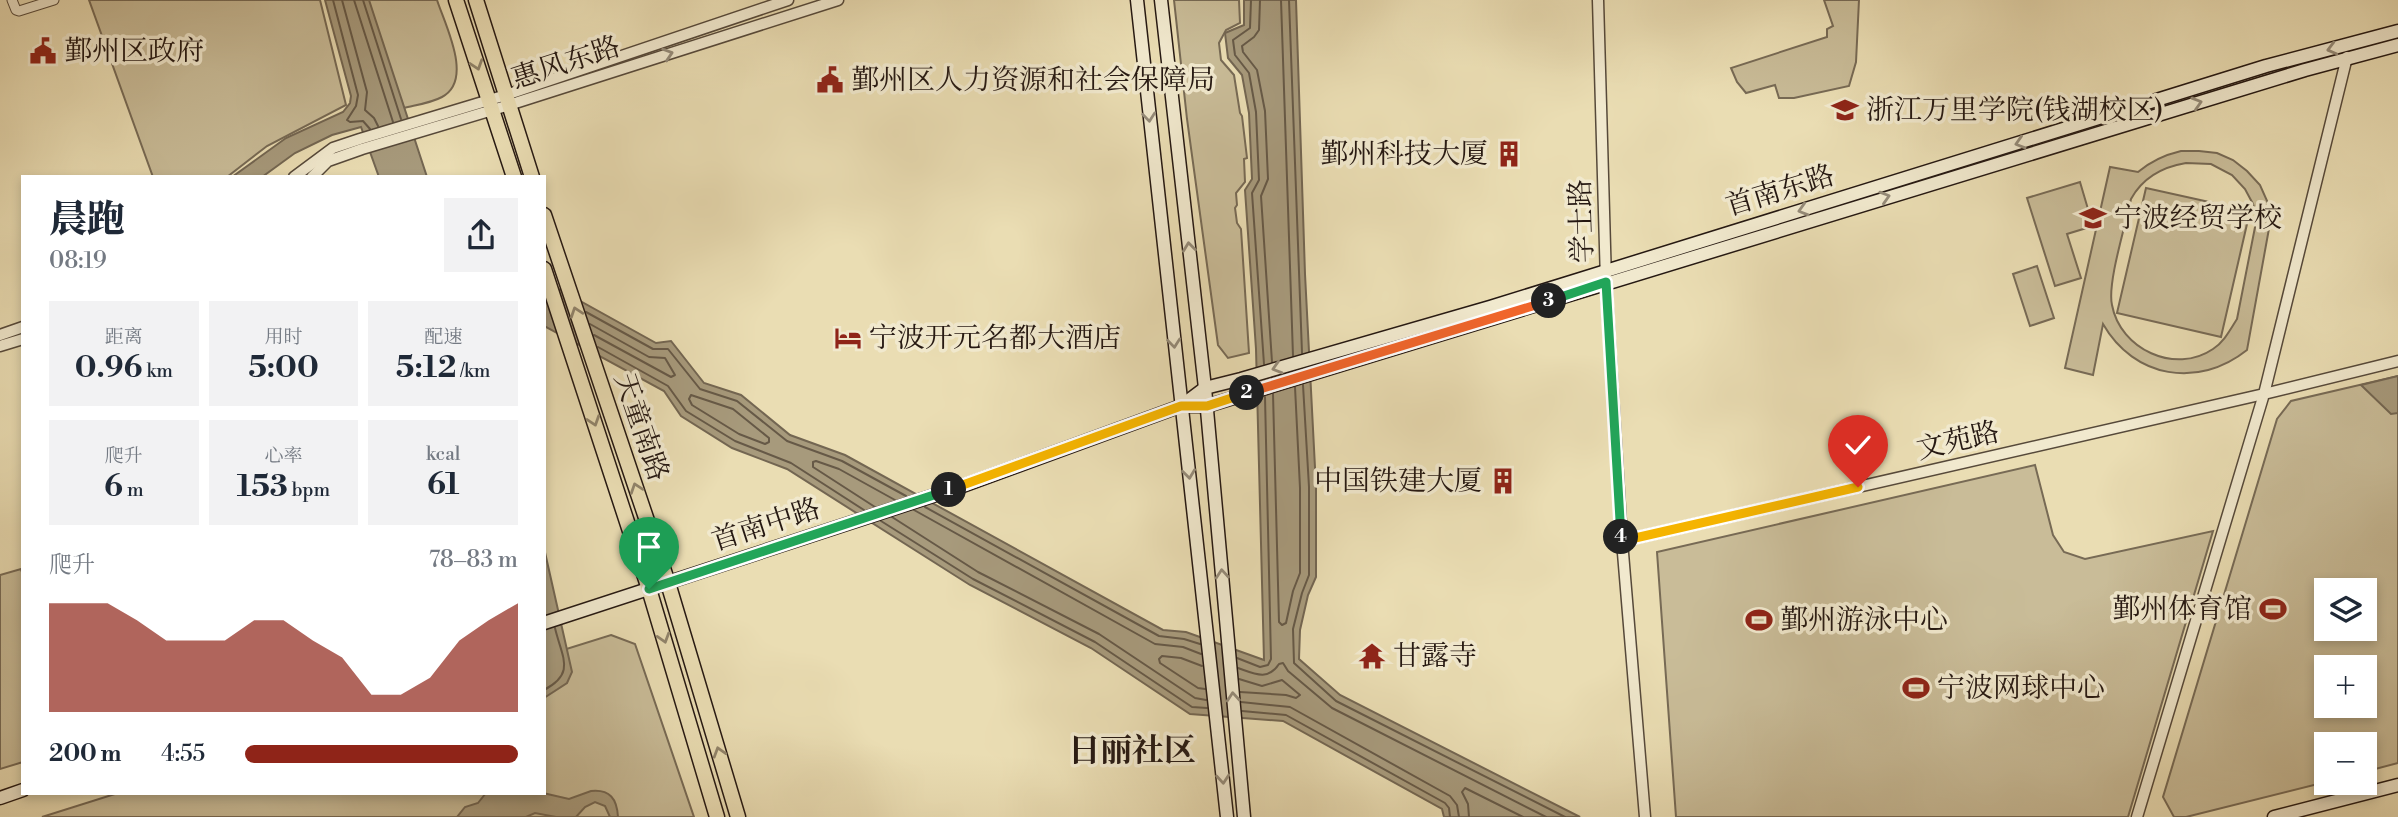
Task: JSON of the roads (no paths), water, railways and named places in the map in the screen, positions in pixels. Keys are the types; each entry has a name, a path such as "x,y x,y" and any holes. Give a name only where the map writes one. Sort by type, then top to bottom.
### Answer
{"main road":[{"path":"456,0 513,175"},
{"path":"476,0 531,175"},
{"path":"1137,0 1227,817"},
{"path":"1161,0 1207,406 1244,817"},
{"name":"首南东路","path":"1207,406 2266,66 2398,31"},
{"name":"首南东路","path":"1181,406 1205,388 1606,277 2347,57 2398,45"},
{"name":"天童南路","path":"546,221 668,583 738,817"},
{"name":"天童南路","path":"546,275 649,589 717,817"},
{"path":"1181,406 1207,406"},
{"name":"首南中路","path":"546,622 960,487 1181,406"},
{"path":"2274,817 2398,785"},
{"path":"0,798 21,791"}],"street":[{"path":"12,0 19,11 54,0"},
{"name":"惠风东路","path":"508,100 788,0"},
{"name":"惠风东路","path":"297,175 333,148 361,144 414,129 838,0"},
{"name":"学士路","path":"1598,0 1606,277 1622,541 1645,817"},
{"path":"2137,817 2264,394 2347,57"},
{"name":"惠风东路","path":"314,175 328,161 361,144"},
{"path":"0,335 21,328"},
{"path":"0,346 21,340"},
{"name":"文苑路","path":"1622,541 2398,361"}],"water":[{"path":"325,0 369,0 426,175 378,175 361,127 332,135 295,153 265,175 235,175 286,138 343,112 350,103 351,96"},
{"path":"1244,0 1296,0 1305,274 1316,487 1316,577 1308,595 1300,630 1299,659 1340,695 1580,817 1444,817 1442,809 1283,721 1190,714 1091,648 970,585 787,469 732,448 681,416 664,391 546,327 546,282 656,343 671,341 704,383 741,395 790,435 845,455 1163,630 1186,632 1264,660 1256,349 1245,190 1252,179 1249,113 1242,75 1228,58 1225,33 1244,25"},
{"path":"2398,376 2398,413 2391,414 2361,385"},
{"path":"546,557 572,672 567,683 546,697"},
{"path":"591,791 603,792 614,800 618,817 610,817 605,806 595,802 585,807 576,817 535,813 526,817 457,817 465,807 478,803 484,795 546,794 569,799"}],"place":[{"name":"鄞州区政府","path":"43,51"},
{"name":"鄞州区人力资源和社会保障局","path":"830,80"},
{"name":"浙江万里学院(钱湖校区)","path":"1845,110"},
{"name":"鄞州科技大厦","path":"1509,154"},
{"name":"宁波经贸学校","path":"2093,218"},
{"name":"宁波开元名都大酒店","path":"848,338"},
{"name":"中国铁建大厦","path":"1503,481"},
{"name":"鄞州体育馆","path":"2273,609"},
{"name":"鄞州游泳中心","path":"1759,620"},
{"name":"甘露寺","path":"1372,656"},
{"name":"宁波网球中心","path":"1916,688"}],"district":[{"name":"日丽社区","path":"1132,751"}]}
